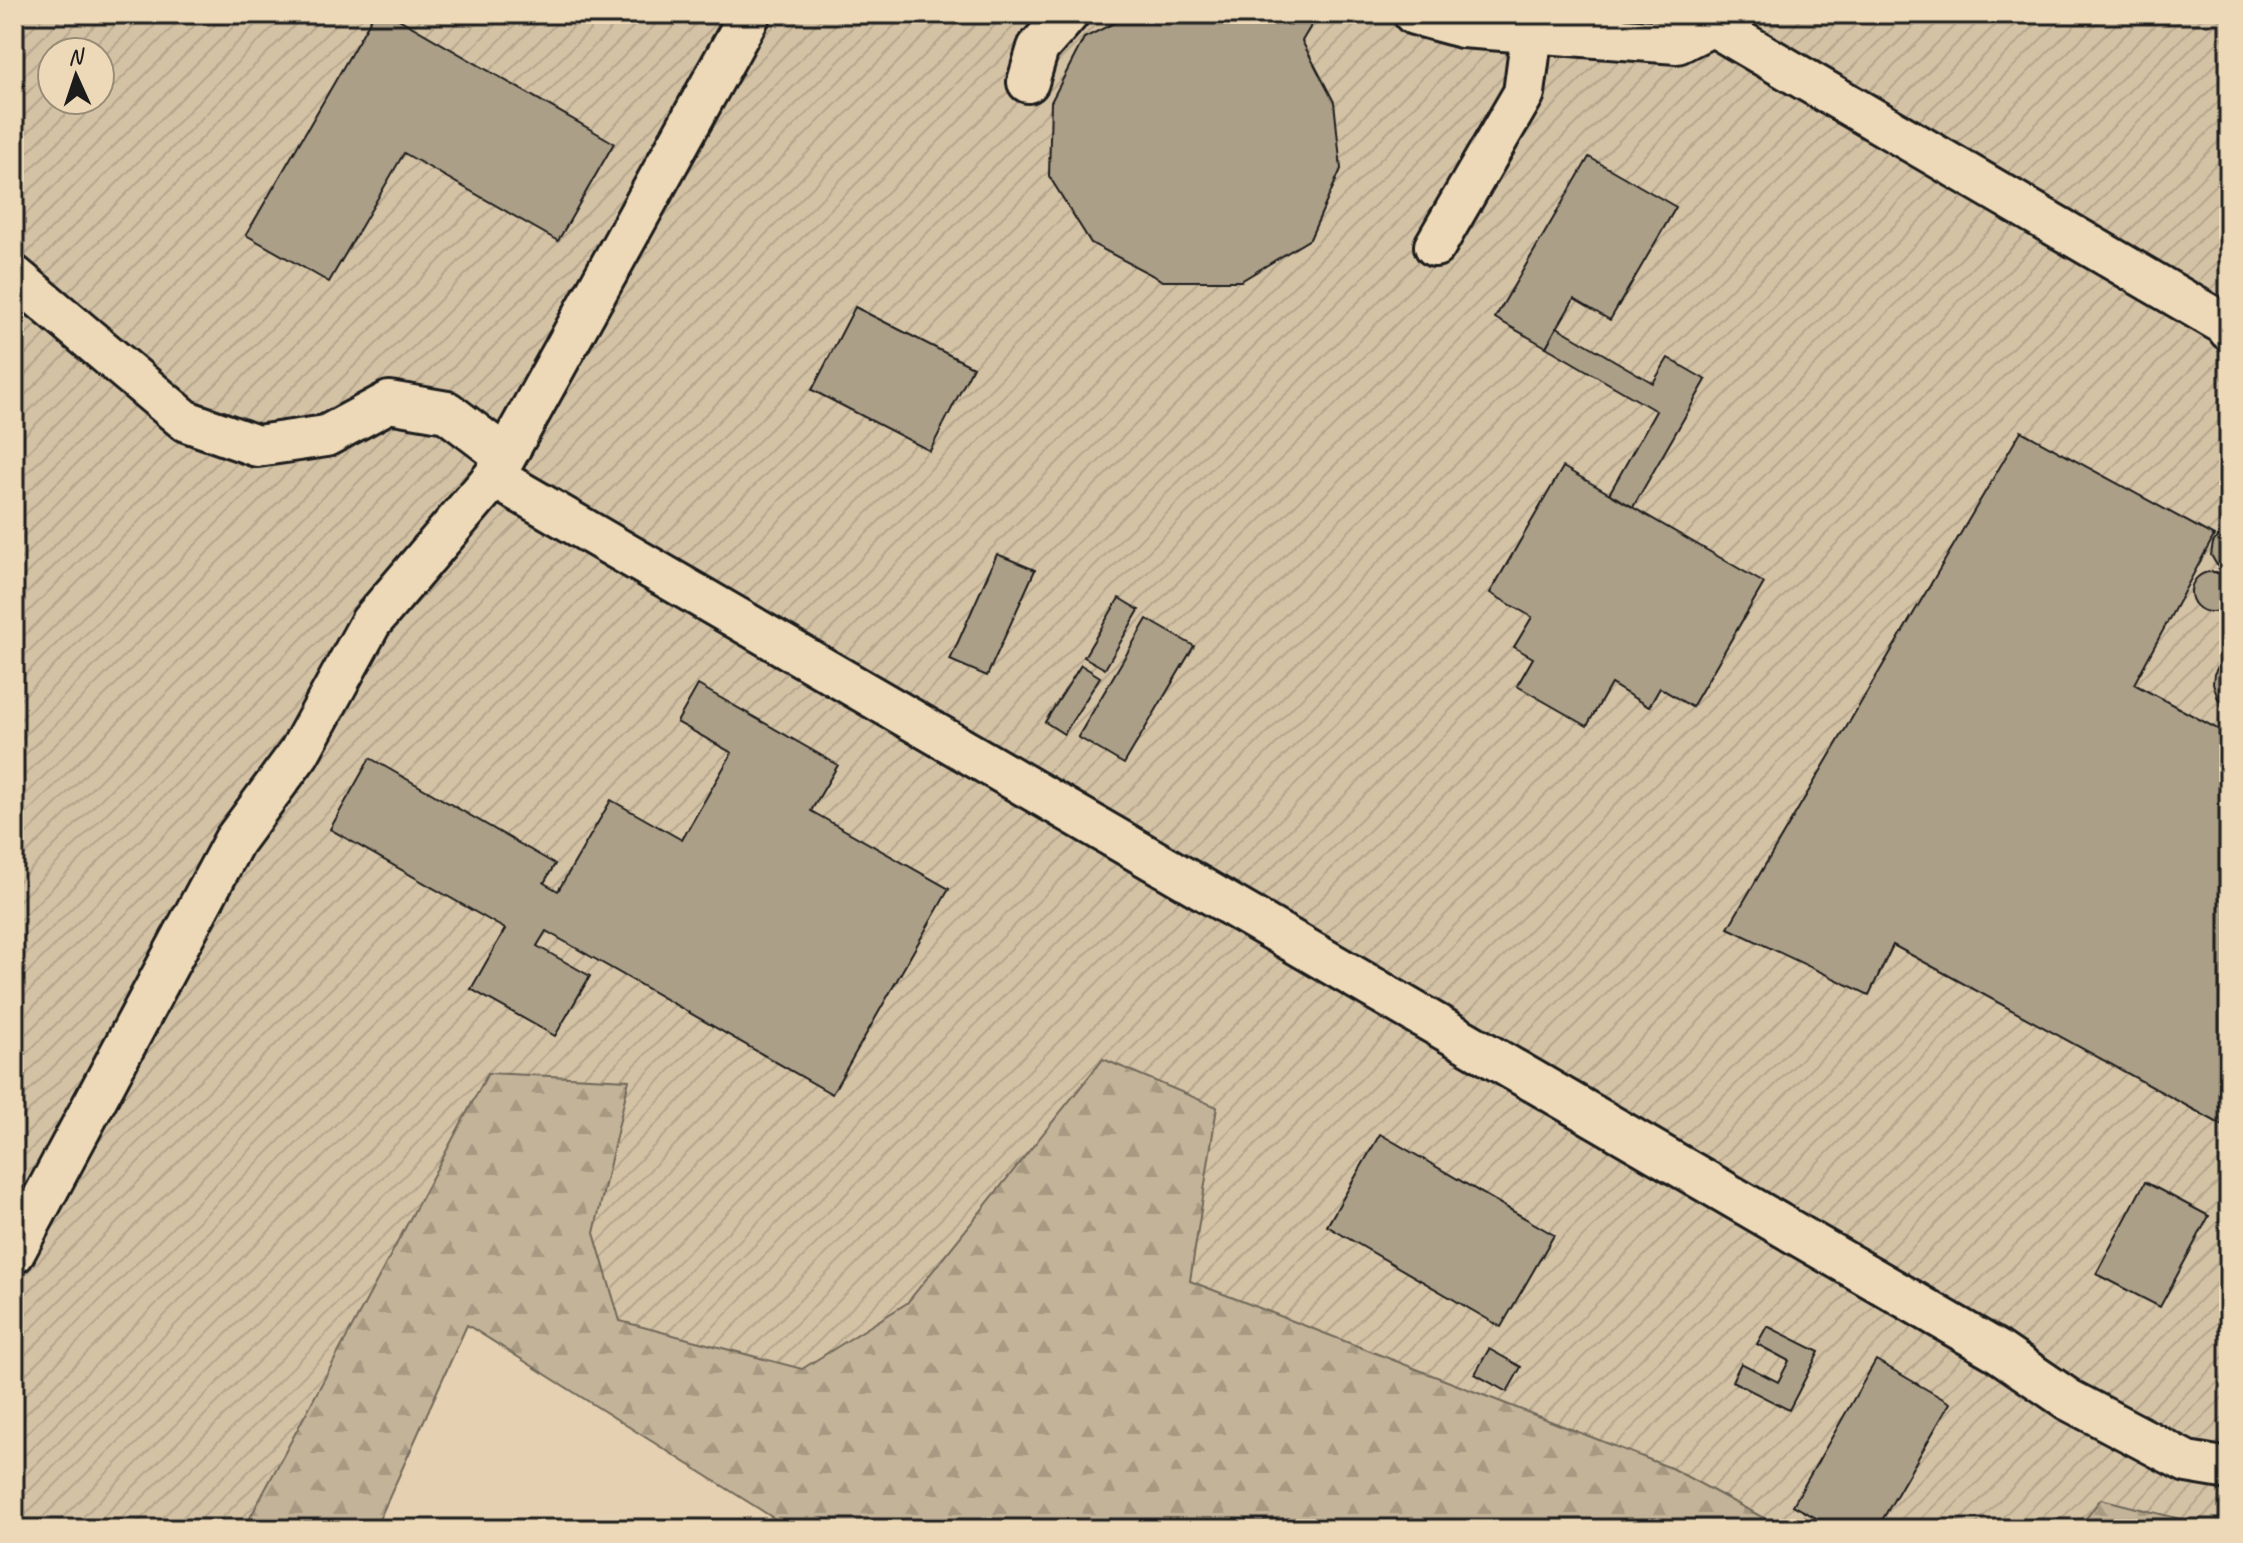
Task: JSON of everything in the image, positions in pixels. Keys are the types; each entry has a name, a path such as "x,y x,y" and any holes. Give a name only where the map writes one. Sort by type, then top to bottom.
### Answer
{"lane":[{"path":"14,1253 234,841 299,753 371,622 500,466 750,14"},
{"path":"1028,82 1038,48 1068,14"},
{"path":"1414,14 1462,27 1677,43 1703,20 2213,317 2229,330"},
{"path":"1435,246 1524,93 1532,32"},
{"path":"14,276 186,421 257,446 326,436 389,402 447,412 500,466 1996,1350 2069,1400 2187,1462 2229,1469"}],"shaded area":[{"path":"14,14 2229,14 2229,1529 791,1529 467,1325 375,1529 14,1529"}],"green space":[{"path":"1103,1059 1217,1107 1190,1281 1671,1468 1784,1529 791,1529 467,1325 375,1529 244,1529 488,1073 629,1080 594,1233 620,1321 802,1369 907,1303"},
{"path":"2101,1499 2220,1529 2078,1529"}],"building":[{"path":"374,14 390,14 614,143 558,241 404,153 329,282 246,235"},
{"path":"1132,14 1318,14 1302,41 1334,102 1341,169 1310,239 1241,281 1163,281 1091,243 1049,176 1051,102 1084,38"},
{"path":"1589,157 1676,207 1610,320 1574,299 1546,347 1495,318"},
{"path":"855,307 973,367 930,451 812,390"},
{"path":"1557,327 1653,383 1668,358 1706,380 1633,507 1609,494 1656,411 1546,347"},
{"path":"2021,431 2214,536 2134,684 2229,735 2229,1129 1893,945 1869,995 1728,928"},
{"path":"1563,467 1764,583 1692,707 1660,688 1649,707 1611,684 1587,726 1517,686 1533,658 1514,647 1532,617 1490,593"},
{"path":"2229,532 2229,572 2218,567 2211,555 2217,537"},
{"path":"997,554 1035,570 987,676 950,660"},
{"path":"2211,572 2225,578 2231,592 2225,606 2211,612 2197,606 2191,592 2197,578"},
{"path":"1119,598 1139,610 1105,669 1084,657"},
{"path":"1147,619 1194,646 1124,764 1078,737"},
{"path":"2229,657 2229,708 2218,699 2213,683 2219,665"},
{"path":"1081,665 1100,677 1064,734 1045,722"},
{"path":"698,685 838,765 811,811 949,889 832,1094 546,931 537,946 590,976 555,1036 471,989 505,929 330,829 370,758 555,864 544,883 558,891 611,800 682,840 732,753 677,722"},
{"path":"1380,1134 1554,1235 1501,1327 1327,1226"},
{"path":"2145,1182 2209,1216 2160,1307 2096,1274"},
{"path":"1767,1326 1819,1352 1789,1410 1732,1381 1741,1363 1778,1382 1789,1361 1757,1344"},
{"path":"1489,1349 1521,1367 1507,1392 1475,1374"},
{"path":"1876,1360 1950,1403 1877,1529 1836,1529 1793,1505"}]}
